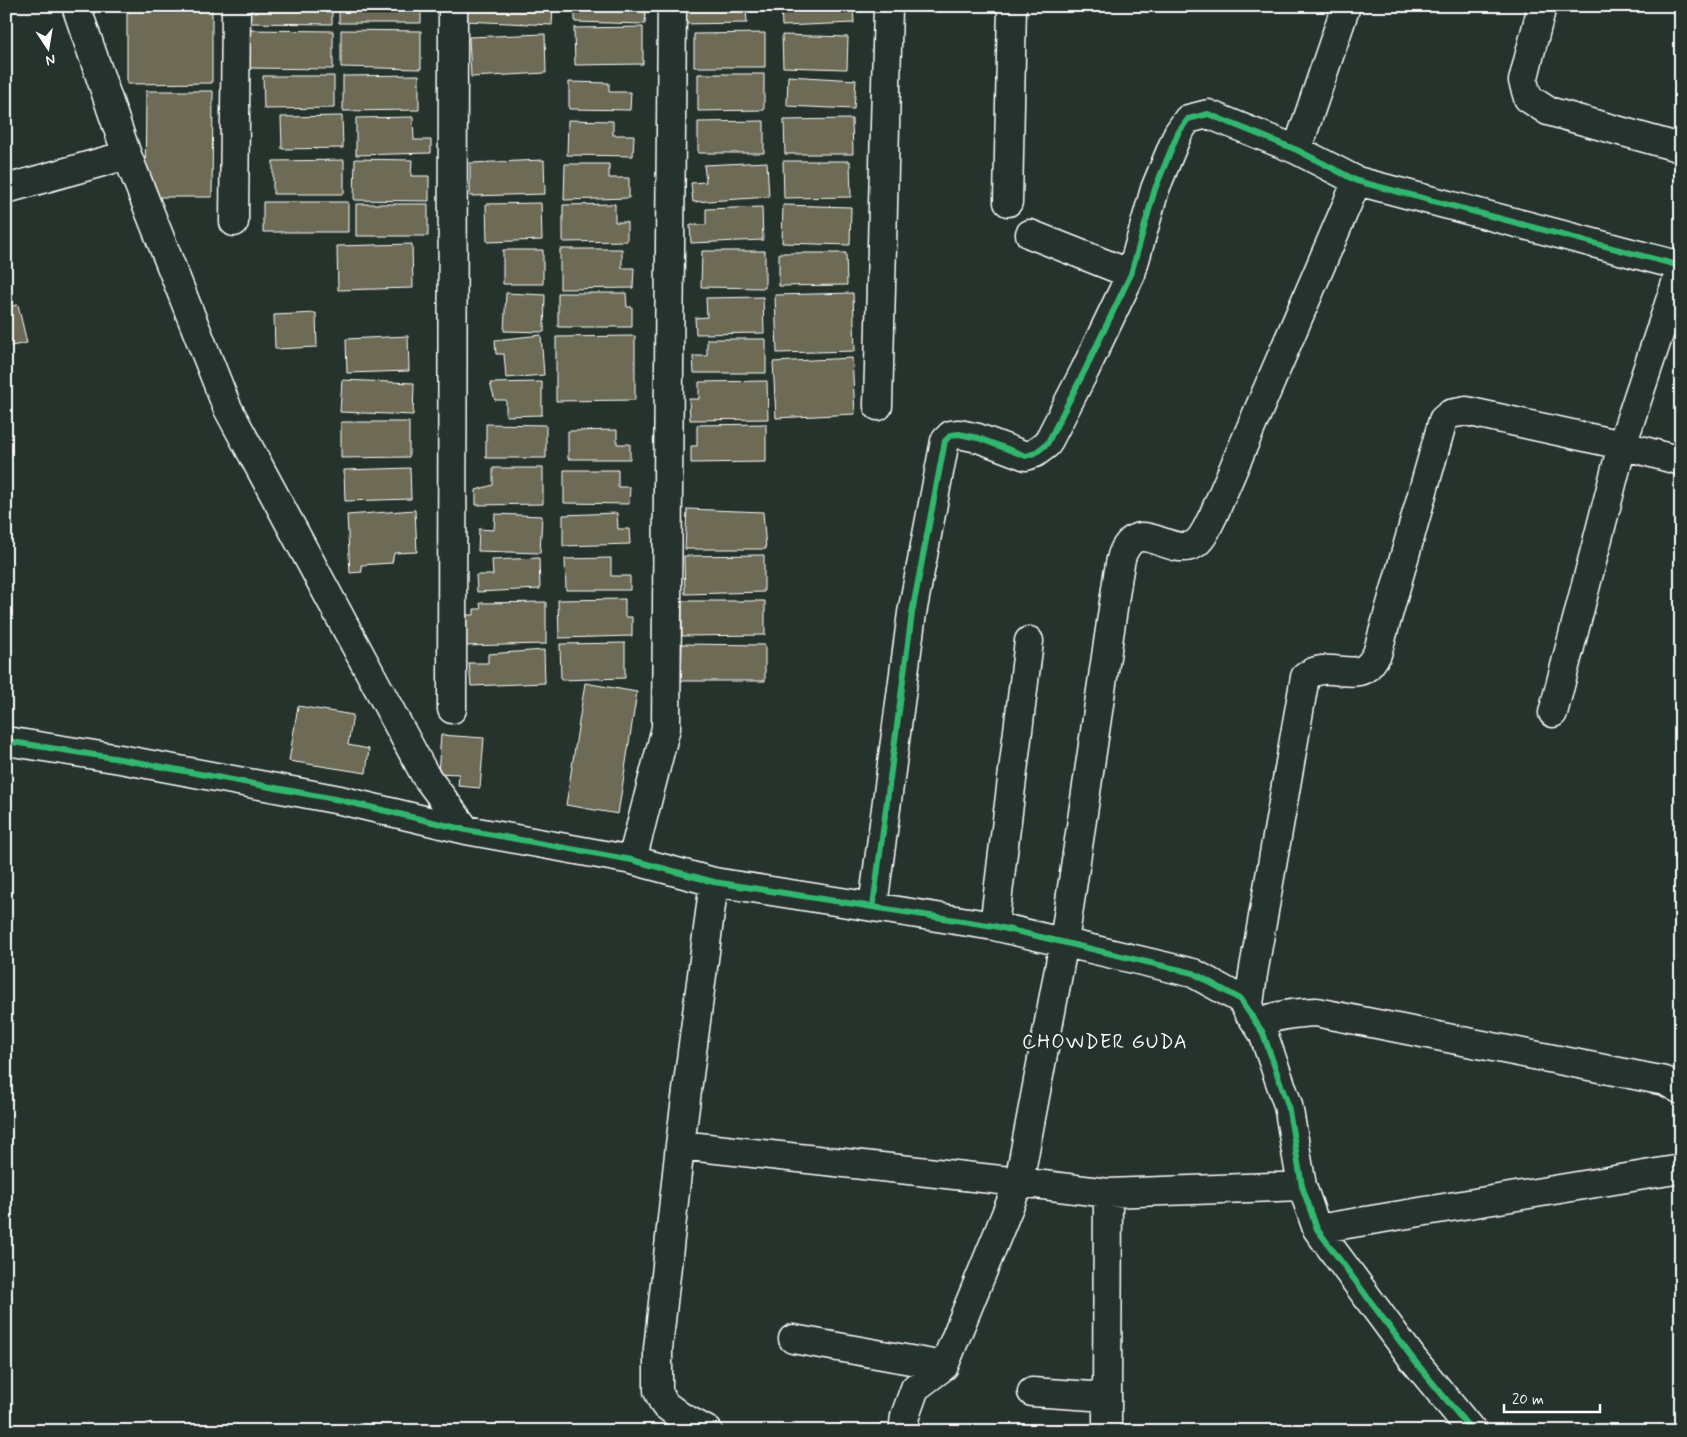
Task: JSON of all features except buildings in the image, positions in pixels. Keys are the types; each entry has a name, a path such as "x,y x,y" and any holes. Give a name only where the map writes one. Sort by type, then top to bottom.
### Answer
{"street":[{"path":"76,6 127,155 227,407 425,775 466,830"},
{"path":"234,222 236,6"},
{"path":"452,710 453,6"},
{"path":"632,860 666,728 672,6"},
{"path":"878,406 888,6"},
{"path":"1008,202 1012,6"},
{"path":"1297,150 1346,6"},
{"path":"1542,6 1523,81 1528,98 1548,111 1681,148"},
{"path":"873,906 912,613 945,441 951,435 959,434 978,438 1026,456 1035,453 1047,444 1086,370 1130,274 1155,190 1178,133 1188,119 1208,114 1297,150 1357,181 1681,267 1622,445 1553,713"},
{"path":"6,189 127,155"},
{"path":"904,1431 905,1416 915,1388 944,1366 1019,1182 1064,942 1117,585 1124,550 1131,541 1141,537 1149,537 1178,548 1193,545 1199,540 1213,516 1357,181"},
{"path":"1030,234 1130,274"},
{"path":"1252,1017 1253,974 1304,676 1311,671 1322,669 1353,672 1366,668 1377,654 1443,420 1450,414 1466,411 1622,445 1681,461"},
{"path":"994,926 1029,641"},
{"path":"6,741 120,759 330,798 466,830 632,860 714,882 994,926 1193,973 1240,1000 1263,1033 1288,1105 1302,1186 1317,1229 1413,1359 1472,1431"},
{"path":"708,1431 680,1416 664,1404 658,1391 658,1349 680,1145 714,882"},
{"path":"1252,1017 1269,1018 1295,1013 1316,1012 1665,1082 1681,1090"},
{"path":"680,1145 1108,1193 1302,1186"},
{"path":"1317,1229 1681,1169"},
{"path":"1107,1431 1108,1193"},
{"path":"793,1339 944,1366"},
{"path":"1032,1392 1107,1397"}],"cycle path":[{"path":"873,906 912,613 945,441 951,435 959,434 978,438 1026,456 1035,453 1047,444 1131,274 1155,189 1178,133 1188,119 1208,114 1297,150 1357,181 1681,266"},
{"path":"6,741 120,759 340,800 466,830 632,860 714,882 994,926 1193,973 1240,999 1263,1033 1288,1105 1302,1186 1317,1229 1413,1359 1472,1431"}],"district":[{"name":"CHOWDER GUDA","path":"1105,1042"}]}
